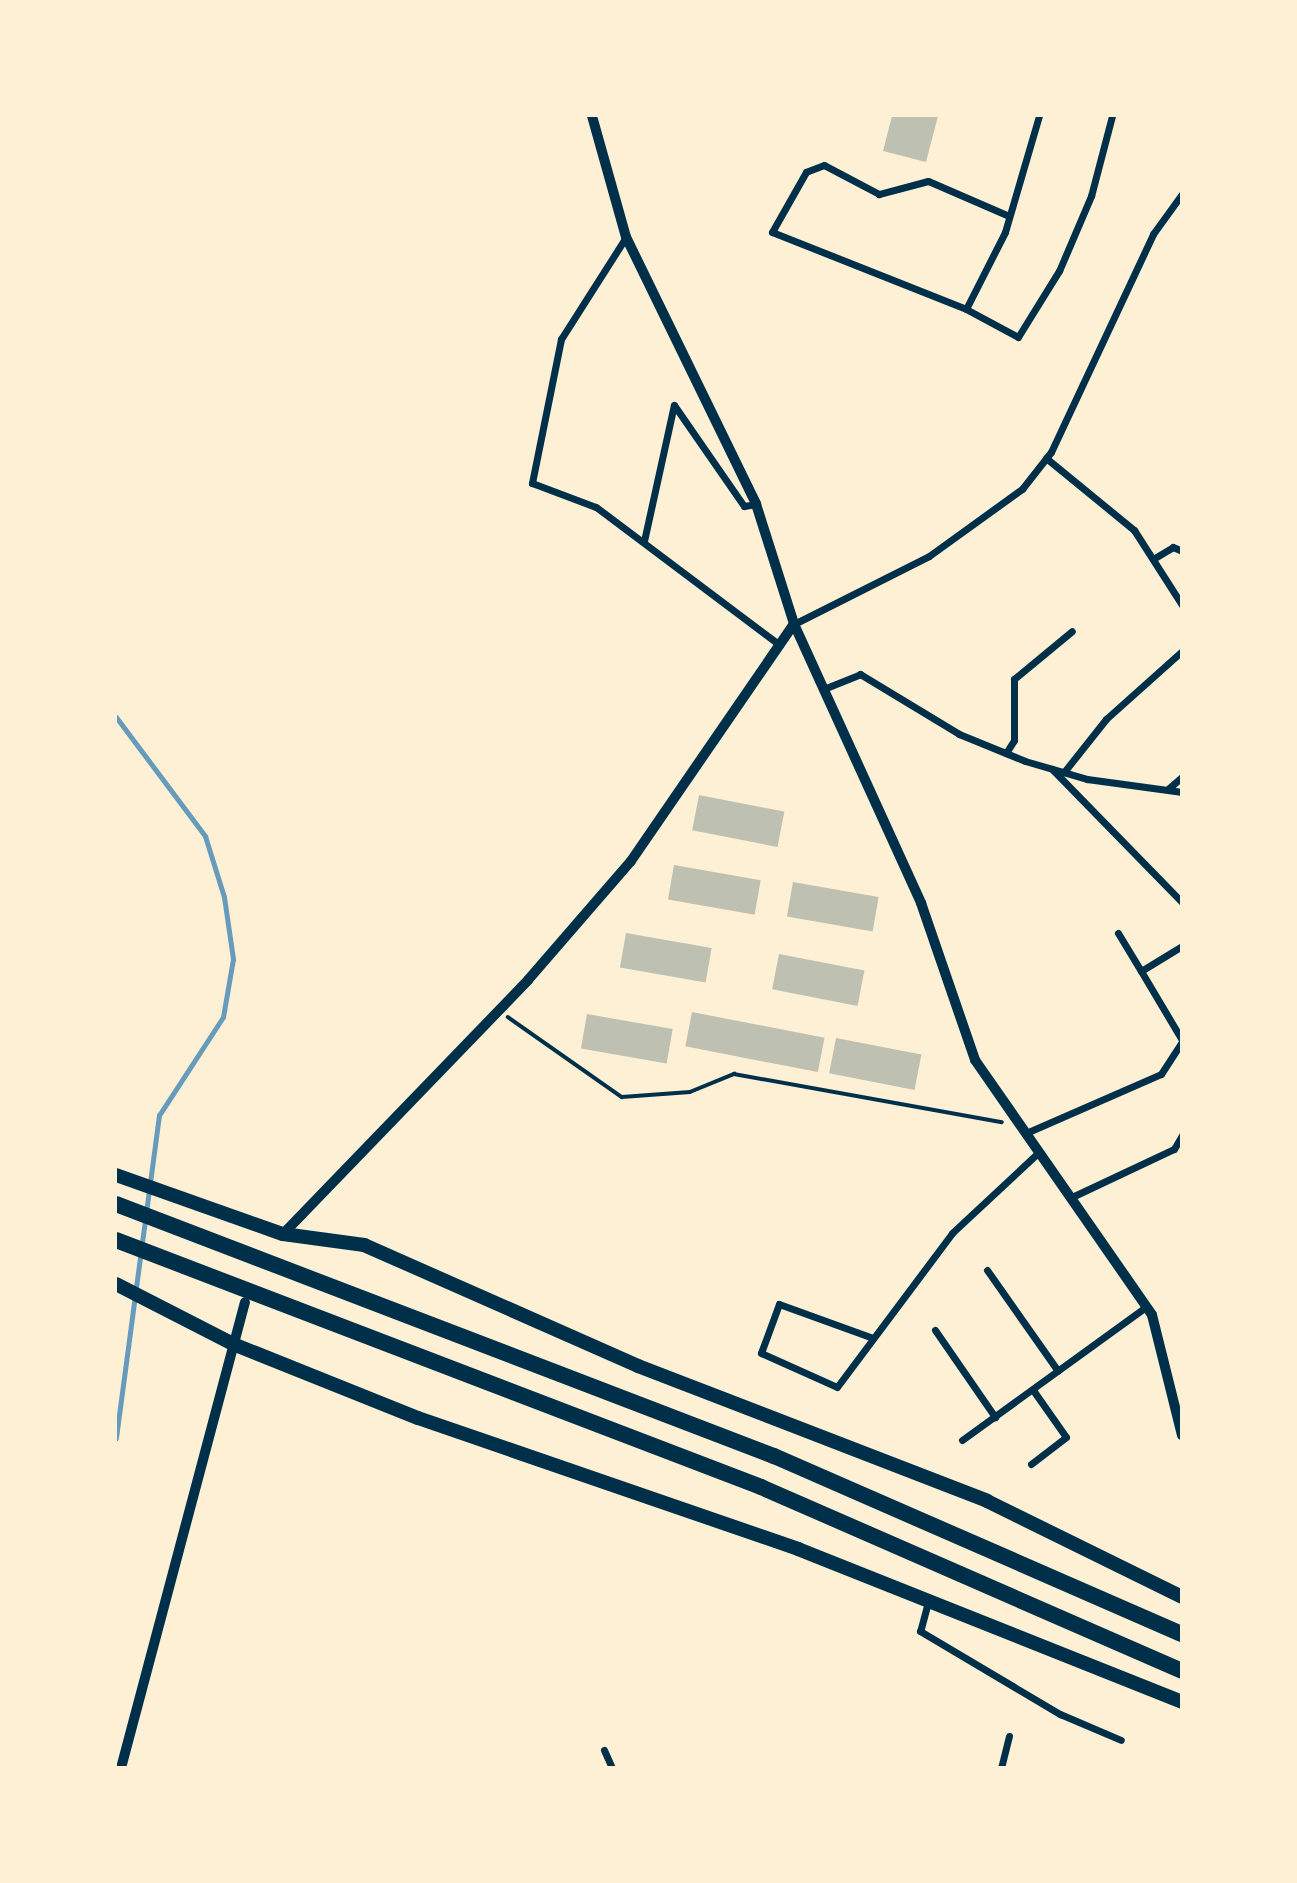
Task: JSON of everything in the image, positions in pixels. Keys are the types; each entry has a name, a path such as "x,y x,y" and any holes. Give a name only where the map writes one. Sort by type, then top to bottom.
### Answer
{"highway":[{"path":"116,1175 283,1234 364,1245 638,1366 987,1501 1181,1597"},
{"path":"116,1204 774,1456 1181,1634"},
{"path":"116,1240 761,1487 1181,1671"},
{"path":"116,1284 233,1344 418,1418 798,1549 1181,1702"}],"street":[{"path":"592,116 626,237 756,504 794,624 826,688 921,903 975,1060 1039,1152 1074,1196 1146,1307 1181,1435"},
{"path":"966,309 1009,216 1039,116"},
{"path":"1009,216 928,181 879,194 824,165 806,172 772,232 966,309 1018,337 1059,271 1086,209 1112,116"},
{"path":"283,1234 498,1010 631,861 794,624 981,522 1022,489 1046,458 1153,234 1181,194"},
{"path":"626,237 561,340 532,483 596,507 780,645"},
{"path":"643,541 674,405 744,506 756,504"},
{"path":"1046,458 1134,530 1181,605"},
{"path":"1153,559 1173,547 1181,551"},
{"path":"1006,753 1014,740 1014,679 1072,631"},
{"path":"1064,772 1106,719 1181,651"},
{"path":"826,688 860,674 959,734 1006,753 1064,772 1181,792"},
{"path":"1051,769 1181,902"},
{"path":"1168,789 1181,777"},
{"path":"1023,1129 1161,1074 1181,1041 1118,933"},
{"path":"1142,971 1181,946"},
{"path":"1074,1196 1174,1149 1181,1135"},
{"path":"873,1338 779,1304 761,1353 837,1387 953,1233 1039,1152"},
{"path":"987,1270 1058,1371"},
{"path":"121,1768 245,1302"},
{"path":"962,1440 1146,1307"},
{"path":"936,1331 995,1418"},
{"path":"1031,1464 1066,1437 1033,1390"},
{"path":"928,1602 920,1631 1060,1714 1121,1740"},
{"path":"1001,1768 1009,1736"},
{"path":"604,1750 612,1768"}],"path":[{"path":"498,1010 622,1097 690,1092 734,1074 1023,1129"}],"building":[{"path":"892,116 938,116 926,162 883,151"},
{"path":"699,795 784,812 778,847 692,830"},
{"path":"674,865 761,880 755,915 668,899"},
{"path":"793,882 879,897 873,932 787,916"},
{"path":"626,933 712,948 706,983 620,967"},
{"path":"779,954 864,971 858,1006 772,989"},
{"path":"692,1012 825,1038 818,1072 685,1046"},
{"path":"587,1014 673,1029 667,1064 581,1048"},
{"path":"836,1038 921,1055 915,1090 829,1073"}],"waterway":[{"path":"116,717 205,836 224,897 233,959 223,1017 159,1115 116,1438"}]}
